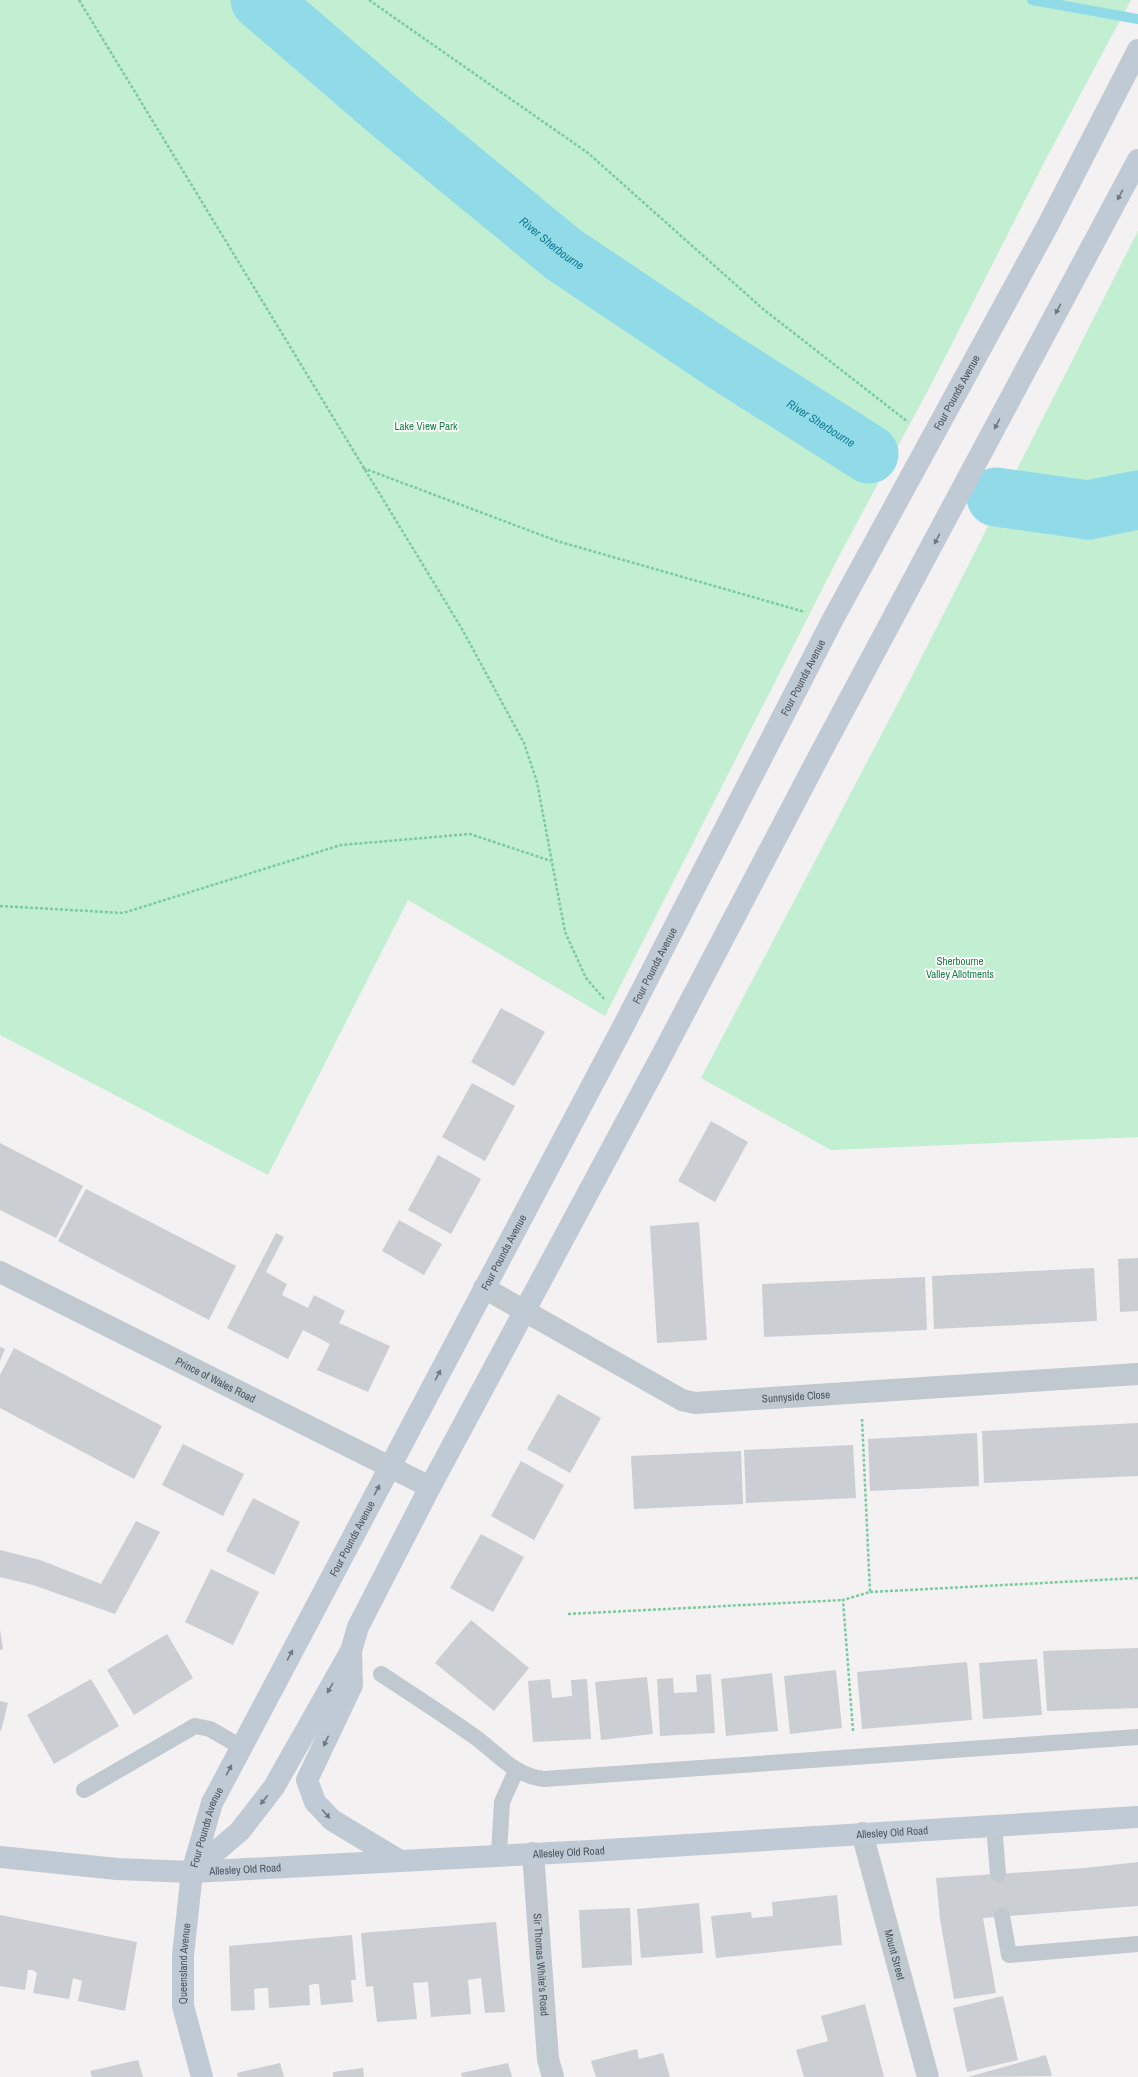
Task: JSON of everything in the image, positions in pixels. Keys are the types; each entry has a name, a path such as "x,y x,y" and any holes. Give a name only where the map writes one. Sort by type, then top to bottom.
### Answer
{"main road":[{"name":"Four Pounds Avenue","path":"192,1872 212,1804 241,1747 625,1023 832,619 1048,225 1138,50"},
{"name":"Four Pounds Avenue","path":"192,1872 240,1831 274,1787 351,1651 358,1627 430,1487 662,1057 818,756 1138,160"},
{"path":"351,1651 352,1685 307,1780 315,1802 332,1820 400,1861"},
{"name":"Allesley Old Road","path":"0,1857 117,1869 192,1872 533,1852 590,1851 1138,1817"},
{"name":"Queensland Avenue","path":"192,1872 183,1955 183,2006 202,2077"}],"street":[{"name":"Prince of Wales Road","path":"0,1272 430,1487"},
{"name":"Sunnyside Close","path":"484,1288 682,1400 696,1403 1138,1374"},
{"name":"Mount Street","path":"862,1833 928,2077"},
{"name":"Sir Thomas White's Road","path":"533,1852 548,2059 553,2077"}],"lane":[{"path":"381,1674 476,1738 516,1771 544,1780 1138,1738"},
{"path":"84,1790 195,1726 210,1729 241,1747"},
{"path":"500,1854 502,1802 516,1771"},
{"path":"994,1825 998,1874"},
{"path":"1002,1916 1009,1955 1138,1944"}],"path":[{"path":"78,0 462,629 524,743 538,782 551,862 566,932 586,978 625,1023"},
{"path":"369,0 588,153 763,309 931,440"},
{"path":"363,468 558,542 832,619"},
{"path":"0,906 123,913 341,845 470,834 551,862"},
{"path":"862,1419 870,1592"},
{"path":"568,1614 843,1600 870,1592 1138,1578"},
{"path":"843,1600 851,1710"}],"green space":[{"name":"Lake View Park","path":"0,0 1131,0 1048,155 935,377 837,560 605,1016 408,900 268,1175 0,1035"},
{"name":"Sherbourne Valley Allotments","path":"1138,231 1138,1137 831,1150 701,1078 908,684"}],"building":[{"path":"501,1008 545,1032 514,1086 471,1062"},
{"path":"472,1083 515,1106 485,1161 442,1137"},
{"path":"711,1121 748,1142 715,1202 678,1181"},
{"path":"0,1143 83,1186 56,1238 0,1210"},
{"path":"438,1155 481,1179 451,1234 408,1210"},
{"path":"86,1189 236,1266 209,1320 58,1241"},
{"path":"399,1220 442,1244 424,1275 382,1251"},
{"path":"699,1222 707,1340 657,1343 650,1226"},
{"path":"276,1233 284,1237 266,1272 287,1284 282,1295 308,1308 314,1295 345,1311 339,1323 390,1346 368,1392 317,1370 330,1344 303,1330 288,1359 227,1328"},
{"path":"1138,1258 1138,1311 1120,1312 1118,1259"},
{"path":"1094,1268 1097,1321 934,1329 932,1276"},
{"path":"925,1277 927,1330 764,1337 762,1284"},
{"path":"0,1347 5,1349 0,1361"},
{"path":"14,1348 162,1426 134,1479 0,1408 0,1375"},
{"path":"558,1394 601,1418 570,1473 527,1449"},
{"path":"1138,1423 1138,1476 984,1483 982,1431"},
{"path":"977,1433 979,1486 870,1491 868,1439"},
{"path":"183,1444 244,1474 223,1516 162,1485"},
{"path":"853,1445 856,1498 746,1503 744,1450"},
{"path":"741,1451 743,1504 634,1509 631,1456"},
{"path":"521,1461 564,1485 534,1540 491,1516"},
{"path":"253,1498 300,1522 274,1575 226,1551"},
{"path":"136,1521 160,1532 115,1614 33,1585 0,1577 0,1550 40,1560 101,1584"},
{"path":"481,1534 524,1557 493,1612 450,1588"},
{"path":"211,1569 259,1592 233,1645 185,1622"},
{"path":"471,1620 529,1668 494,1711 435,1663"},
{"path":"0,1629 3,1649 0,1650"},
{"path":"167,1634 193,1678 134,1715 107,1670"},
{"path":"1138,1648 1138,1708 1047,1711 1043,1651"},
{"path":"1037,1659 1042,1715 983,1719 979,1663"},
{"path":"967,1662 972,1720 862,1729 857,1672"},
{"path":"836,1670 842,1728 790,1734 784,1676"},
{"path":"772,1673 778,1731 726,1736 721,1679"},
{"path":"711,1674 715,1733 660,1736 657,1679 673,1678 674,1693 697,1692 696,1675"},
{"path":"647,1677 653,1734 601,1740 595,1682"},
{"path":"91,1679 119,1726 54,1764 27,1715"},
{"path":"550,1679 552,1698 572,1696 571,1680 587,1679 591,1739 533,1742 528,1681"},
{"path":"0,1701 8,1703 1,1731 0,1731"},
{"path":"1138,1862 1138,1906 983,1918 996,1993 954,1999 940,1919 936,1878 1085,1868"},
{"path":"837,1895 842,1945 716,1958 711,1916 751,1912 752,1918 773,1916 772,1902"},
{"path":"699,1903 703,1953 641,1958 637,1909"},
{"path":"630,1908 632,1965 582,1968 579,1910"},
{"path":"0,1915 137,1942 125,2011 78,2001 82,1981 73,1978 69,1999 33,1993 37,1973 33,1970 28,1970 25,1990 0,1986"},
{"path":"496,1922 505,2012 485,2013 481,1978 468,1980 471,2014 431,2017 428,1982 413,1983 417,2019 377,2022 373,1986 366,1987 361,1933"},
{"path":"352,1935 356,1980 351,1980 353,2002 321,2005 319,1984 315,1984 309,1985 310,2005 269,2008 268,1988 263,1988 254,1989 255,2010 231,2011 229,1946"},
{"path":"1003,1996 1018,2060 967,2072 953,2008"},
{"path":"865,2004 884,2077 804,2077 796,2050 828,2041 821,2016"},
{"path":"637,2049 639,2059 663,2053 670,2077 596,2077 591,2061"},
{"path":"1046,2055 1052,2076 968,2077"},
{"path":"138,2060 143,2077 92,2077 90,2071"},
{"path":"280,2063 284,2077 238,2077 237,2073"},
{"path":"508,2063 512,2077 462,2077 461,2073"},
{"path":"363,2068 364,2077 333,2077 333,2072"}],"waterway":[{"name":"River Sherbourne","path":"260,0 394,115 563,254 727,364 869,454"},
{"name":"River Sherbourne","path":"1032,0 1138,19"},
{"name":"River Sherbourne","path":"996,497 1088,510 1138,500"}]}
